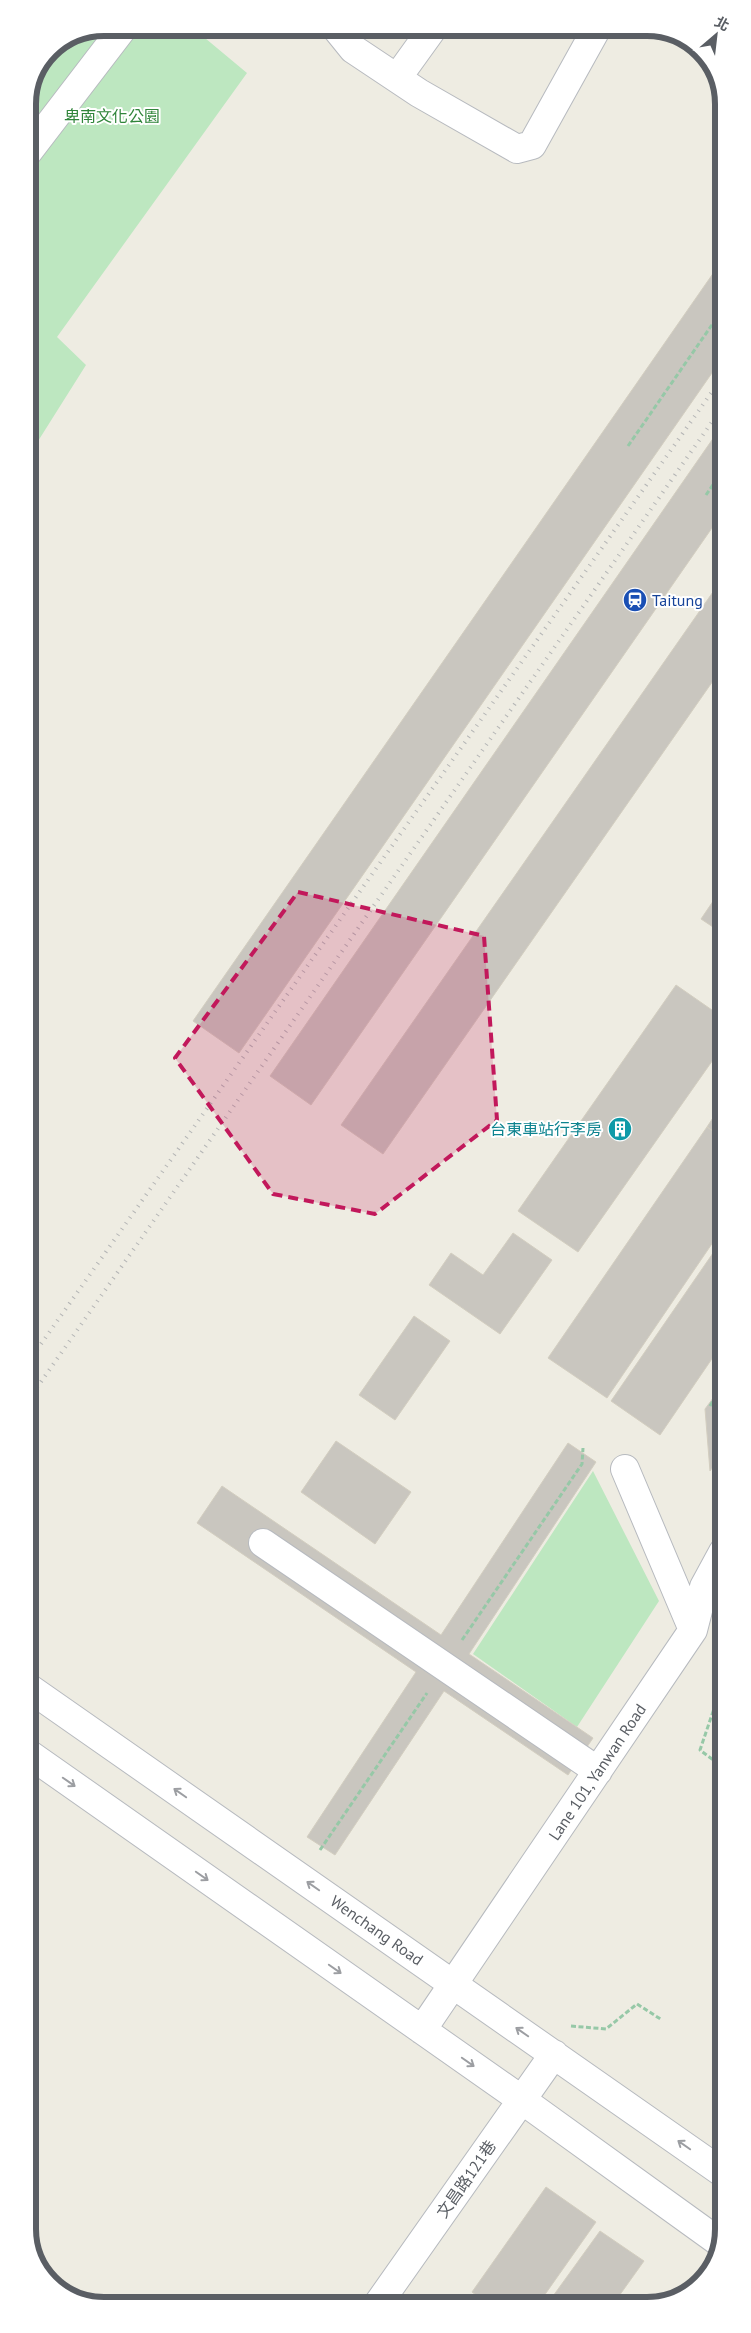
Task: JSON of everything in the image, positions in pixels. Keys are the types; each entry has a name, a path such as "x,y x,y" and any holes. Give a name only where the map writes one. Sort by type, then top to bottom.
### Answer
{"street":[{"path":"36,142 117,36"},
{"path":"342,36 353,49 418,93 518,149 532,145 592,36"},
{"path":"397,78 427,36"},
{"path":"625,1469 693,1630"},
{"path":"263,1543 598,1771"},
{"name":"Lane 101, Yanwan Road","path":"422,2030 693,1630 704,1587 715,1567"},
{"name":"Wenchang Road","path":"36,1693 715,2167"},
{"path":"36,1758 522,2100 714,2238"},
{"name":"文昌路121巷","path":"383,2297 554,2054"}],"path":[{"path":"628,446 715,320"},
{"path":"706,495 715,482"},
{"path":"710,1406 715,1398"},
{"path":"715,1706 700,1750 712,1759 715,1757"},
{"path":"567,2026 606,2029 637,2004 662,2020"}],"highlighted area":[{"path":"298,892 484,936 497,1120 375,1214 273,1194 175,1058"}],"green space":[{"name":"卑南文化公園","path":"104,36 203,36 247,73 57,337 86,365 36,444 36,104 41,78 56,56 78,41"},
{"path":"593,1471 659,1601 577,1727 473,1654"}],"building":[{"path":"715,271 715,369 239,1053 193,1021"},
{"path":"715,436 715,524 311,1105 270,1076"},
{"path":"715,589 715,678 383,1154 341,1125"},
{"path":"715,898 715,928 701,919"},
{"name":"台東車站行李房","path":"676,985 715,1012 715,1057 578,1252 518,1211"},
{"path":"715,1115 715,1132 707,1127"},
{"path":"707,1127 715,1132 715,1239 607,1398 548,1358"},
{"path":"513,1233 552,1260 500,1334 429,1285 451,1253 483,1275"},
{"path":"715,1250 715,1354 660,1435 611,1401"},
{"path":"414,1316 450,1341 395,1420 359,1395"},
{"path":"715,1395 715,1464 710,1471 705,1409"},
{"path":"336,1441 411,1492 375,1544 301,1492"},
{"path":"568,1443 596,1462 469,1654 593,1738 568,1775 444,1691 335,1855 307,1837 416,1672 197,1523 222,1486 441,1635"},
{"path":"546,2187 596,2222 543,2297 479,2297 472,2292"},
{"path":"600,2231 644,2261 618,2297 552,2297"}],"railway":[{"path":"36,1351 715,388"},
{"path":"36,1389 715,418"}],"place":[{"name":"Taitung","path":"635,600"},
{"name":"台東車站行李房","path":"620,1129"}]}
